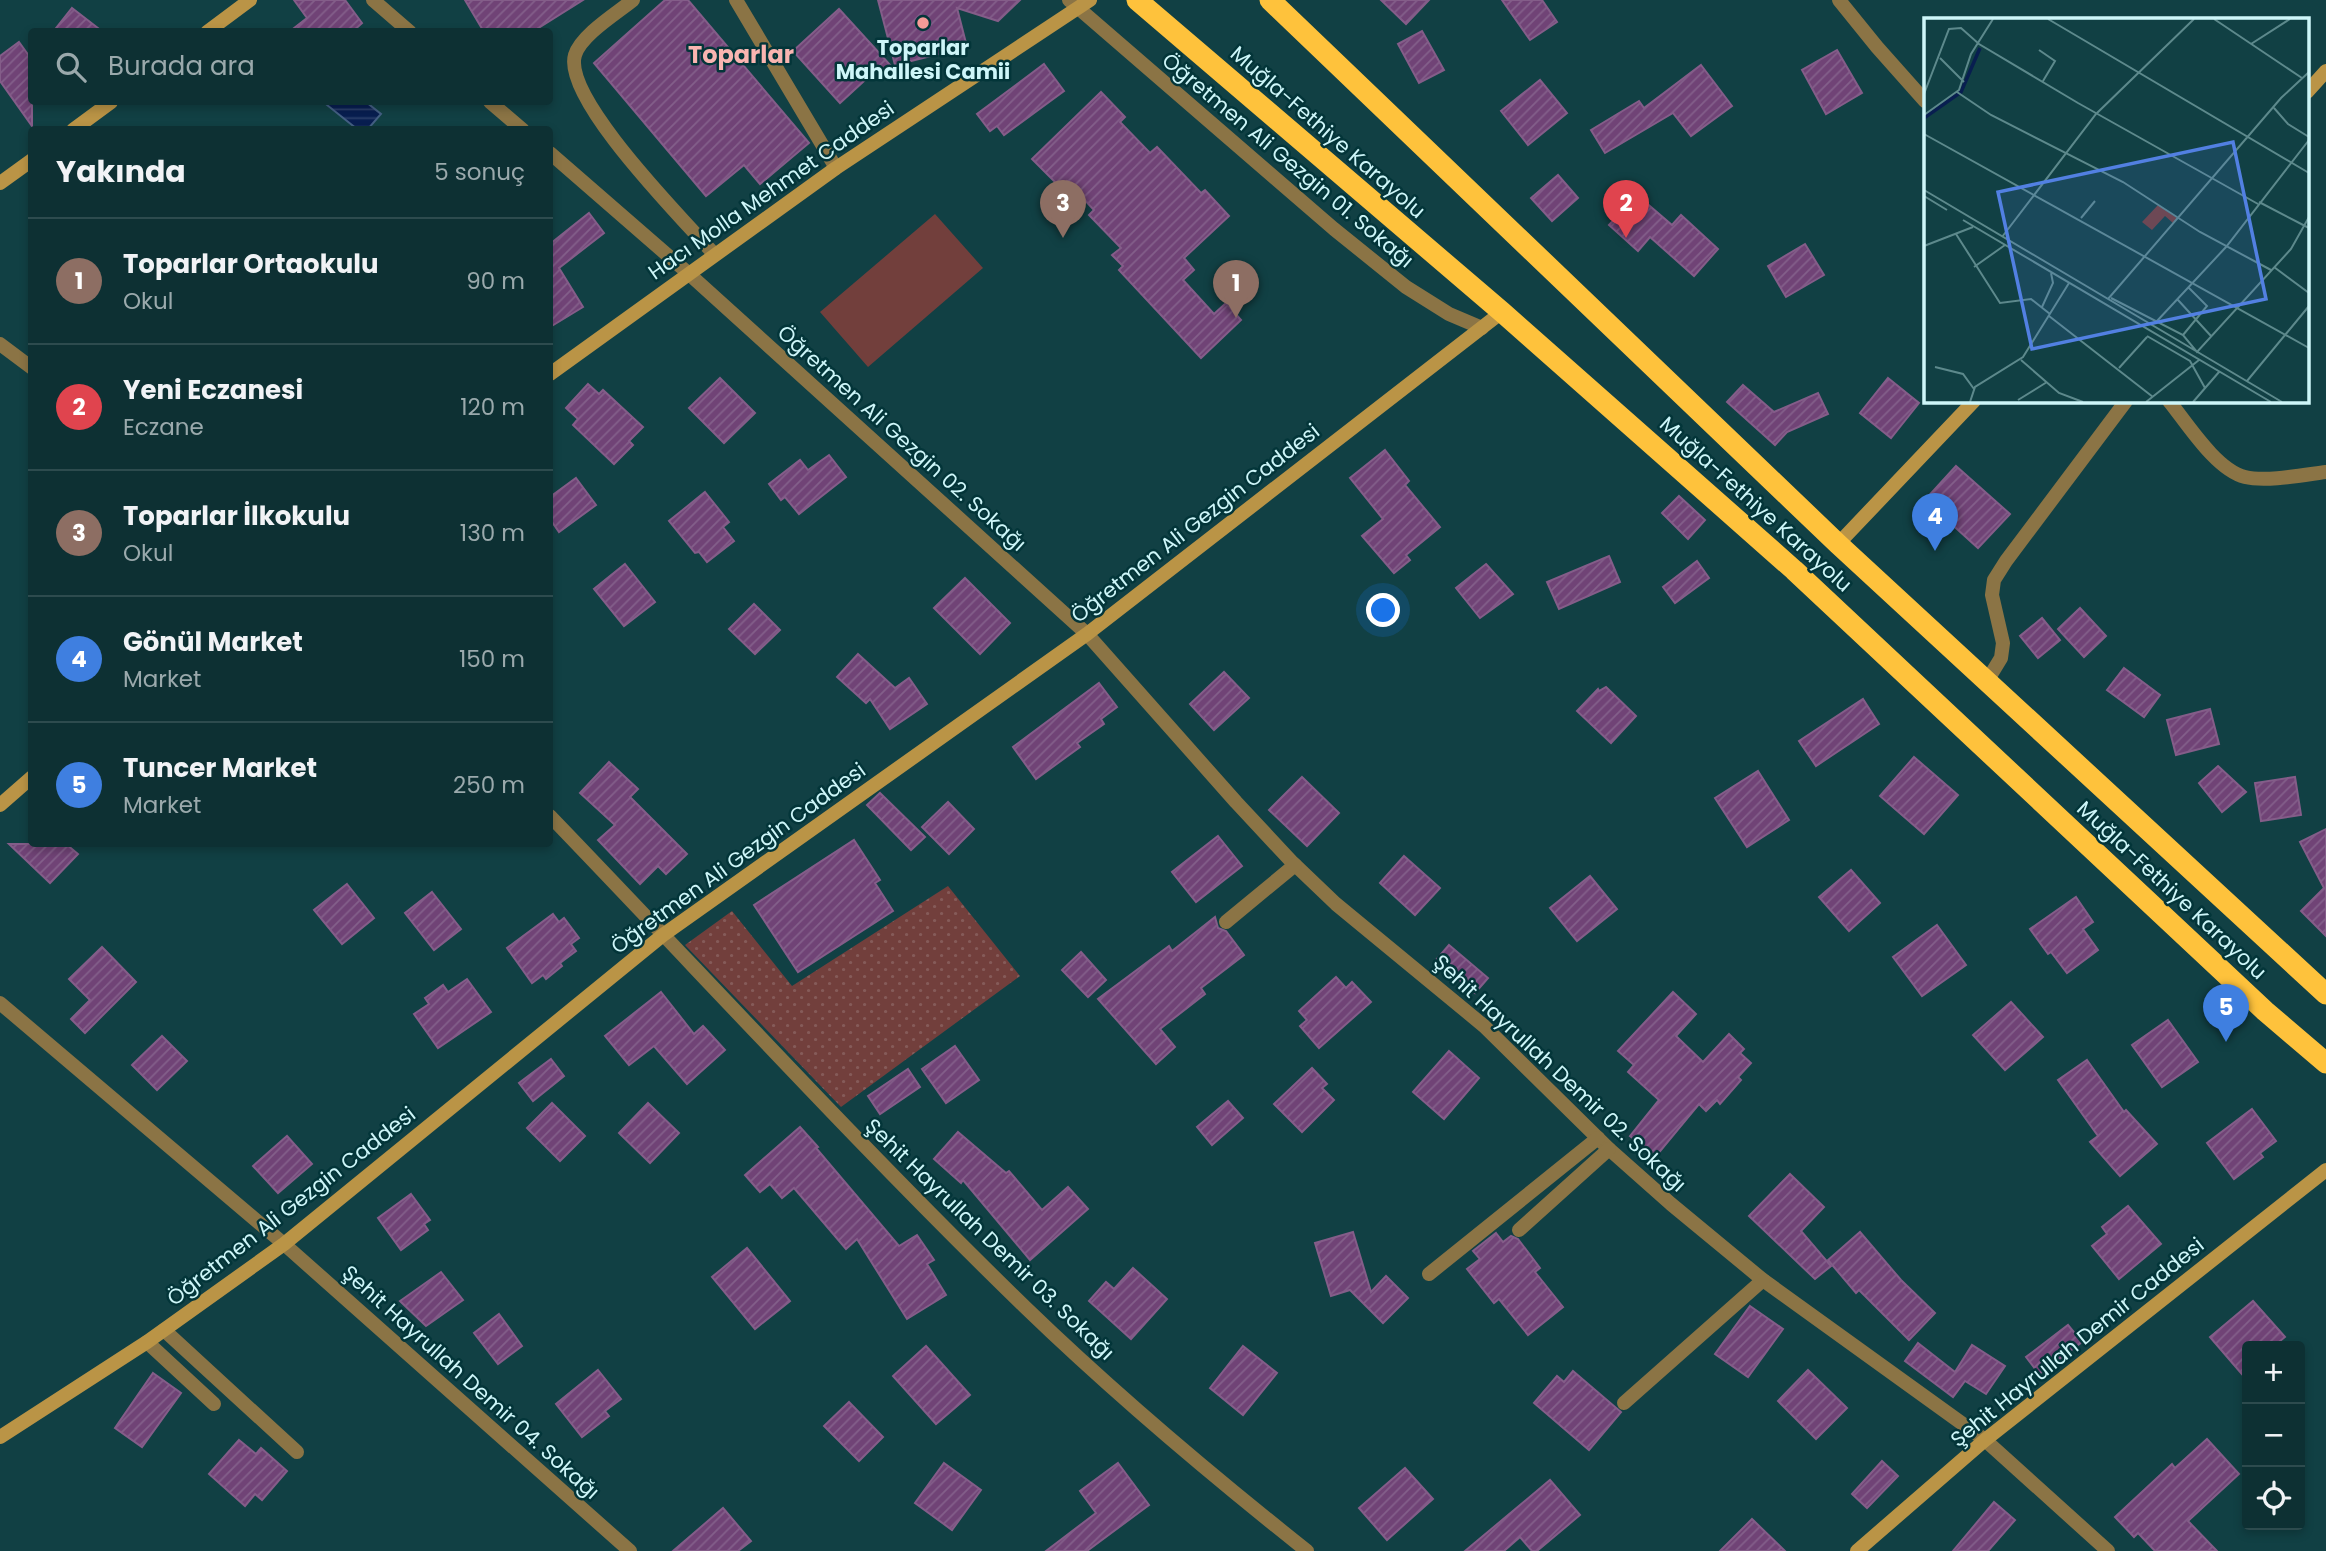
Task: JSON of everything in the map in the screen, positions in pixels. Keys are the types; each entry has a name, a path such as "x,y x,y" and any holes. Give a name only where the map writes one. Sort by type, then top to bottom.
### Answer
{"highway":[{"name":"Muğla-Fethiye Karayolu","path":"1137,0 1502,312 1794,570 2265,1011 2326,1063"},
{"name":"Muğla-Fethiye Karayolu","path":"1269,0 1838,544 2326,994"}],"street":[{"path":"212,28 250,0"},
{"path":"373,0 405,28"},
{"path":"633,0 585,38 575,55 574,72 592,111 612,138 714,254"},
{"path":"736,0 836,168"},
{"path":"1839,0 1924,100"},
{"name":"Hacı Molla Mehmet Caddesi","path":"553,372 836,168 1079,3"},
{"name":"Öğretmen Ali Gezgin 01. Sokağı","path":"1079,3 1364,254 1406,287 1449,314 1482,328"},
{"path":"2308,91 2326,71"},
{"path":"78,126 107,105"},
{"path":"494,105 518,126"},
{"name":"Öğretmen Ali Gezgin 02. Sokağı","path":"553,156 688,273 1087,634"},
{"path":"0,183 28,163"},
{"name":"Öğretmen Ali Gezgin Caddesi","path":"0,1437 147,1342 284,1244 663,935 1087,634 1502,312"},
{"path":"0,344 28,365"},
{"path":"1838,544 1973,402"},
{"path":"1987,681 2001,658 2003,643 1992,596 1994,580 2125,402"},
{"path":"2170,402 2217,458 2233,472 2246,478 2326,472"},
{"name":"Şehit Hayrullah Demir 02. Sokağı","path":"1087,634 1236,802 1336,904 1484,1026 1609,1149 1671,1204 1763,1280 1985,1440 2108,1551"},
{"path":"0,805 28,780"},
{"name":"Şehit Hayrullah Demir 03. Sokağı","path":"553,819 884,1168 1027,1309 1157,1428 1229,1490 1307,1551"},
{"path":"1226,922 1295,864"},
{"name":"Şehit Hayrullah Demir 04. Sokağı","path":"0,1003 284,1244 630,1551"},
{"path":"1429,1274 1598,1138"},
{"path":"1519,1230 1609,1149"},
{"name":"Şehit Hayrullah Demir Caddesi","path":"1857,1551 1985,1440 2326,1170"},
{"path":"1624,1403 1763,1280"},
{"path":"164,1330 297,1452"},
{"path":"147,1342 214,1404"}],"shaded area":[{"path":"935,214 983,268 868,367 820,312"},
{"path":"948,886 1020,976 841,1107 685,945 732,911 792,986"}],"water":[{"path":"327,105 370,105 381,114 371,126 353,126"}],"building":[{"path":"294,0 345,0 362,23 356,28 294,28 307,18"},
{"path":"465,0 583,0 538,28 482,28"},
{"path":"665,0 688,0 809,143 760,184 744,165 706,196 594,63"},
{"name":"Toparlar Mahallesi Camii","path":"878,0 1020,0 998,21 957,8 967,47 895,65"},
{"path":"1381,0 1429,0 1406,24"},
{"path":"1502,0 1542,0 1557,22 1530,40"},
{"path":"72,8 98,28 56,28"},
{"path":"839,9 891,66 876,70 840,103 793,51"},
{"path":"1422,31 1444,70 1419,83 1398,44"},
{"path":"19,42 28,54 28,105 32,105 32,126 0,81 0,56"},
{"path":"1837,50 1862,93 1826,114 1802,70"},
{"path":"1044,64 1064,91 1004,135 997,126 990,131 977,114"},
{"path":"1701,65 1732,106 1691,136 1673,113 1605,153 1591,130 1639,101 1644,108"},
{"path":"1540,80 1567,113 1528,145 1501,111"},
{"path":"1101,92 1125,117 1120,122 1150,153 1157,147 1201,193 1205,190 1229,216 1184,258 1194,270 1183,280 1214,314 1226,303 1241,320 1201,358 1119,270 1123,266 1112,255 1121,248 1089,215 1094,210 1067,181 1061,188 1032,159"},
{"path":"1558,175 1578,198 1552,221 1531,198"},
{"path":"1637,195 1672,225 1681,215 1718,249 1694,276 1650,237 1638,251 1609,225"},
{"path":"589,213 604,233 559,268 583,307 553,325 553,242"},
{"path":"1805,244 1824,275 1786,297 1768,266"},
{"path":"720,378 755,413 724,443 689,408"},
{"path":"1888,378 1919,403 1891,438 1860,413"},
{"path":"588,384 599,394 603,390 643,427 629,441 633,445 614,464 573,425 578,419 566,408"},
{"path":"1743,385 1774,412 1818,393 1828,414 1787,432 1775,445 1727,402"},
{"path":"1385,450 1409,481 1405,485 1440,527 1406,555 1410,560 1394,573 1362,536 1383,519 1350,478"},
{"path":"829,455 846,477 799,514 785,497 781,500 769,484 800,460 808,470"},
{"path":"1956,466 2010,514 1978,548 1925,500"},
{"path":"576,478 596,505 559,532 553,523 553,495"},
{"path":"705,492 729,522 723,527 734,541 707,562 699,552 695,553 669,521"},
{"path":"1679,496 1705,520 1688,539 1662,513"},
{"path":"1609,556 1620,582 1559,609 1547,582"},
{"path":"1697,561 1709,578 1675,603 1663,587"},
{"path":"625,564 655,602 624,626 594,589"},
{"path":"1486,564 1513,594 1480,618 1456,588"},
{"path":"965,578 1010,623 980,654 934,608"},
{"path":"754,604 780,630 755,654 729,629"},
{"path":"2080,608 2106,636 2084,657 2058,629"},
{"path":"2042,618 2060,640 2038,658 2020,636"},
{"path":"858,654 895,688 909,678 927,704 890,729 870,699 866,703 837,677"},
{"path":"2124,668 2160,695 2144,717 2107,690"},
{"path":"1224,672 1249,698 1214,730 1190,704"},
{"path":"1099,683 1117,707 1101,719 1104,724 1077,743 1080,747 1036,779 1013,747"},
{"path":"1606,687 1636,716 1611,743 1577,711 1598,689 1599,691"},
{"path":"1863,699 1879,724 1816,766 1799,741"},
{"path":"2210,709 2219,744 2176,755 2167,720"},
{"path":"1914,757 1958,795 1924,834 1880,796"},
{"path":"609,762 638,789 630,797 687,854 666,874 658,866 640,884 598,840 615,825 580,793"},
{"path":"2218,766 2246,792 2222,812 2199,783"},
{"path":"1758,771 1789,820 1747,847 1715,798"},
{"path":"1302,777 1339,813 1307,846 1269,810"},
{"path":"2295,777 2301,815 2261,821 2255,783"},
{"path":"880,793 925,837 911,850 867,805"},
{"path":"948,802 974,829 949,854 922,827"},
{"path":"2326,829 2326,936 2301,911 2324,888 2300,842"},
{"path":"1218,836 1242,866 1196,902 1172,872"},
{"path":"854,840 880,880 875,883 893,911 798,972 754,905"},
{"path":"9,844 70,847 78,854 50,883"},
{"path":"1404,856 1440,888 1415,915 1380,883"},
{"path":"1851,870 1880,903 1849,931 1819,897"},
{"path":"1590,876 1617,909 1577,941 1550,908"},
{"path":"347,884 374,918 342,944 314,910"},
{"path":"432,892 461,929 434,950 405,913"},
{"path":"2076,897 2093,922 2083,929 2098,950 2067,973 2051,952 2048,954 2030,929"},
{"path":"553,914 559,922 564,918 579,938 571,944 576,951 560,963 562,966 546,979 543,975 532,983 507,948"},
{"path":"1215,917 1218,928 1226,931 1244,955 1201,988 1205,994 1160,1029 1175,1047 1156,1064 1098,999 1169,946 1172,951"},
{"path":"1937,925 1966,965 1922,996 1893,957"},
{"path":"1449,945 1488,978 1475,993 1436,960"},
{"path":"102,947 136,982 85,1033 71,1019 90,1000 69,979"},
{"path":"1081,952 1106,980 1088,997 1062,970"},
{"path":"1336,977 1346,988 1352,982 1371,1002 1319,1048 1300,1026 1307,1020 1299,1011"},
{"path":"467,979 491,1012 438,1048 414,1014 429,1004 425,998 443,985 448,992"},
{"path":"661,992 694,1034 703,1026 725,1050 687,1084 654,1046 629,1065 605,1036"},
{"path":"1673,992 1696,1014 1676,1036 1703,1062 1729,1034 1744,1049 1740,1053 1751,1063 1738,1077 1741,1080 1720,1104 1717,1100 1706,1111 1699,1104 1656,1156 1630,1136 1659,1100 1628,1072 1634,1065 1618,1051"},
{"path":"2011,1002 2043,1037 2005,1070 1973,1035"},
{"path":"2168,1020 2198,1062 2162,1087 2132,1045"},
{"path":"162,1036 187,1061 157,1090 132,1065"},
{"path":"955,1046 979,1080 946,1103 922,1069"},
{"path":"1449,1051 1479,1078 1444,1119 1413,1092"},
{"path":"551,1059 564,1076 533,1101 519,1083"},
{"path":"2087,1060 2124,1112 2126,1110 2157,1144 2120,1176 2090,1142 2098,1136 2058,1080"},
{"path":"1312,1068 1327,1084 1322,1088 1334,1100 1302,1132 1274,1104"},
{"path":"908,1069 920,1087 880,1114 868,1096"},
{"path":"1228,1101 1243,1118 1212,1145 1197,1127"},
{"path":"552,1103 585,1136 560,1161 527,1128"},
{"path":"648,1103 679,1133 650,1163 619,1133"},
{"path":"2252,1109 2276,1141 2260,1153 2263,1157 2234,1179 2207,1143"},
{"path":"800,1127 899,1246 917,1235 934,1260 927,1264 946,1295 907,1319 857,1239 846,1249 794,1188 782,1198 770,1184 760,1192 745,1175"},
{"path":"958,1132 1006,1173 1009,1171 1042,1210 1068,1187 1088,1209 1030,1260 963,1180 961,1183 934,1159"},
{"path":"287,1136 312,1164 278,1193 253,1166"},
{"path":"1790,1174 1824,1207 1801,1231 1831,1266 1815,1279 1749,1216"},
{"path":"411,1194 430,1220 424,1224 428,1230 401,1250 378,1218"},
{"path":"2128,1206 2161,1244 2119,1279 2092,1246 2107,1234 2102,1227"},
{"path":"1353,1232 1371,1292 1386,1276 1408,1298 1383,1323 1350,1290 1331,1296 1315,1243"},
{"path":"1860,1232 1901,1280 1935,1313 1909,1340 1859,1290 1856,1293 1828,1260"},
{"path":"1496,1233 1503,1242 1511,1236 1518,1239 1540,1268 1535,1272 1563,1307 1528,1335 1499,1299 1494,1303 1467,1269 1480,1259 1473,1251"},
{"path":"747,1248 790,1301 755,1329 712,1277"},
{"path":"1133,1268 1167,1299 1131,1339 1089,1301 1106,1282 1114,1289"},
{"path":"441,1272 463,1300 426,1326 400,1301"},
{"path":"2253,1301 2285,1337 2280,1341 2242,1341 2242,1374 2210,1337"},
{"path":"1750,1306 1783,1329 1748,1377 1715,1354"},
{"path":"499,1314 522,1346 498,1364 474,1333"},
{"path":"2068,1325 2082,1342 2039,1374 2026,1357"},
{"path":"1918,1343 1955,1372 1972,1345 2005,1366 1986,1394 1965,1381 1953,1397 1905,1361"},
{"path":"926,1346 970,1395 936,1424 893,1376"},
{"path":"1243,1346 1277,1373 1243,1415 1210,1388"},
{"path":"598,1370 621,1399 605,1411 609,1416 582,1437 556,1404"},
{"path":"1808,1370 1847,1408 1816,1439 1778,1401"},
{"path":"1573,1371 1621,1412 1589,1450 1534,1403 1557,1376 1564,1382"},
{"path":"153,1373 181,1393 142,1447 115,1428"},
{"path":"849,1402 883,1437 859,1461 824,1426"},
{"path":"2207,1439 2239,1474 2188,1521 2217,1551 2155,1551 2138,1533 2134,1537 2115,1517 2172,1464 2175,1468"},
{"path":"239,1440 256,1454 261,1448 287,1471 262,1500 255,1494 245,1506 209,1474"},
{"path":"1882,1461 1898,1476 1867,1508 1852,1494"},
{"path":"944,1463 981,1490 952,1530 915,1503"},
{"path":"1118,1463 1149,1505 1087,1551 1046,1551 1096,1513 1080,1491"},
{"path":"1405,1468 1433,1499 1387,1540 1359,1508"},
{"path":"1550,1480 1580,1515 1537,1551 1532,1551 1520,1537 1504,1551 1465,1551"},
{"path":"1994,1502 2015,1520 1988,1551 1953,1551"},
{"path":"723,1508 751,1541 738,1551 673,1551"},
{"path":"1752,1519 1785,1551 1720,1551"}],"place":[{"name":"Toparlar Mahallesi Camii","path":"923,23"},
{"name":"Toparlar İlkokulu","path":"1063,238"},
{"name":"Yeni Eczanesi","path":"1626,238"},
{"name":"Toparlar Ortaokulu","path":"1236,318"},
{"name":"Gönül Market","path":"1935,551"},
{"name":"Tuncer Market","path":"2226,1042"}],"district":[{"name":"Toparlar","path":"741,54"}]}
